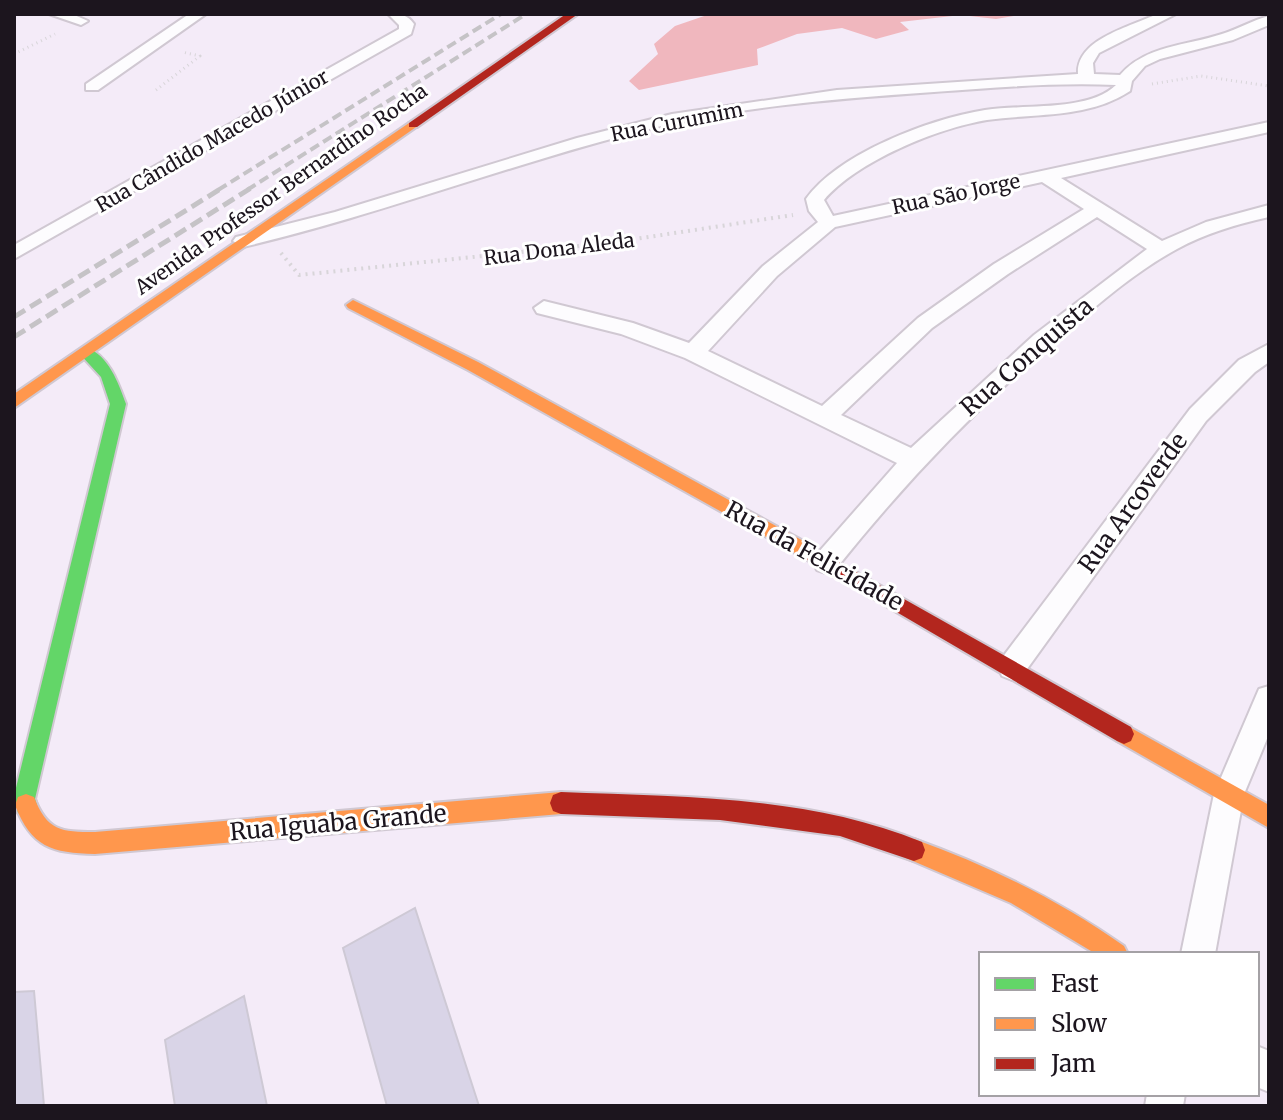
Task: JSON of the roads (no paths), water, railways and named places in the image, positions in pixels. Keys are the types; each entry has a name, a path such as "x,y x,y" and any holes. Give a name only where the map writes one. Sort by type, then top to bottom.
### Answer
{"street":[{"path":"56,14 81,21"},
{"path":"92,87 199,14"},
{"name":"Rua Cândido Macedo Júnior","path":"14,253 408,28 395,14"},
{"name":"Avenida Professor Bernardino Rocha","path":"14,402 573,14"},
{"path":"1086,78 1085,63 1093,50 1134,34 1169,14"},
{"path":"823,217 815,199 822,187 878,154 957,121 1058,109 1115,94 1139,63 1154,56 1228,37 1269,20"},
{"name":"Rua Curumim","path":"243,241 367,211 592,140 683,118 875,90 1086,78 1124,82"},
{"name":"Rua São Jorge","path":"693,353 823,217 1044,175 1269,127"},
{"path":"1044,175 1161,249"},
{"path":"826,416 925,323 1001,269 1097,209"},
{"name":"Rua Conquista","path":"826,562 913,460 1008,369 1117,280 1161,249 1208,229 1269,211"},
{"name":"Rua da Felicidade","path":"353,305 473,366 826,562 1269,817"},
{"path":"544,308 626,328 693,353 913,460"},
{"name":"Rua Iguaba Grande","path":"86,352 102,364 113,381 118,404 24,799 28,817 38,833 57,843 95,843 572,802 720,809 840,825 956,864 1072,922 1113,952"},
{"name":"Rua Arcoverde","path":"1012,667 1198,415 1247,366 1269,352"},
{"path":"1198,952 1229,794 1269,699"}],"railway":[{"path":"218,190 501,14"},
{"path":"247,190 526,14"},
{"path":"14,317 222,188"},
{"path":"14,337 251,188"}]}
